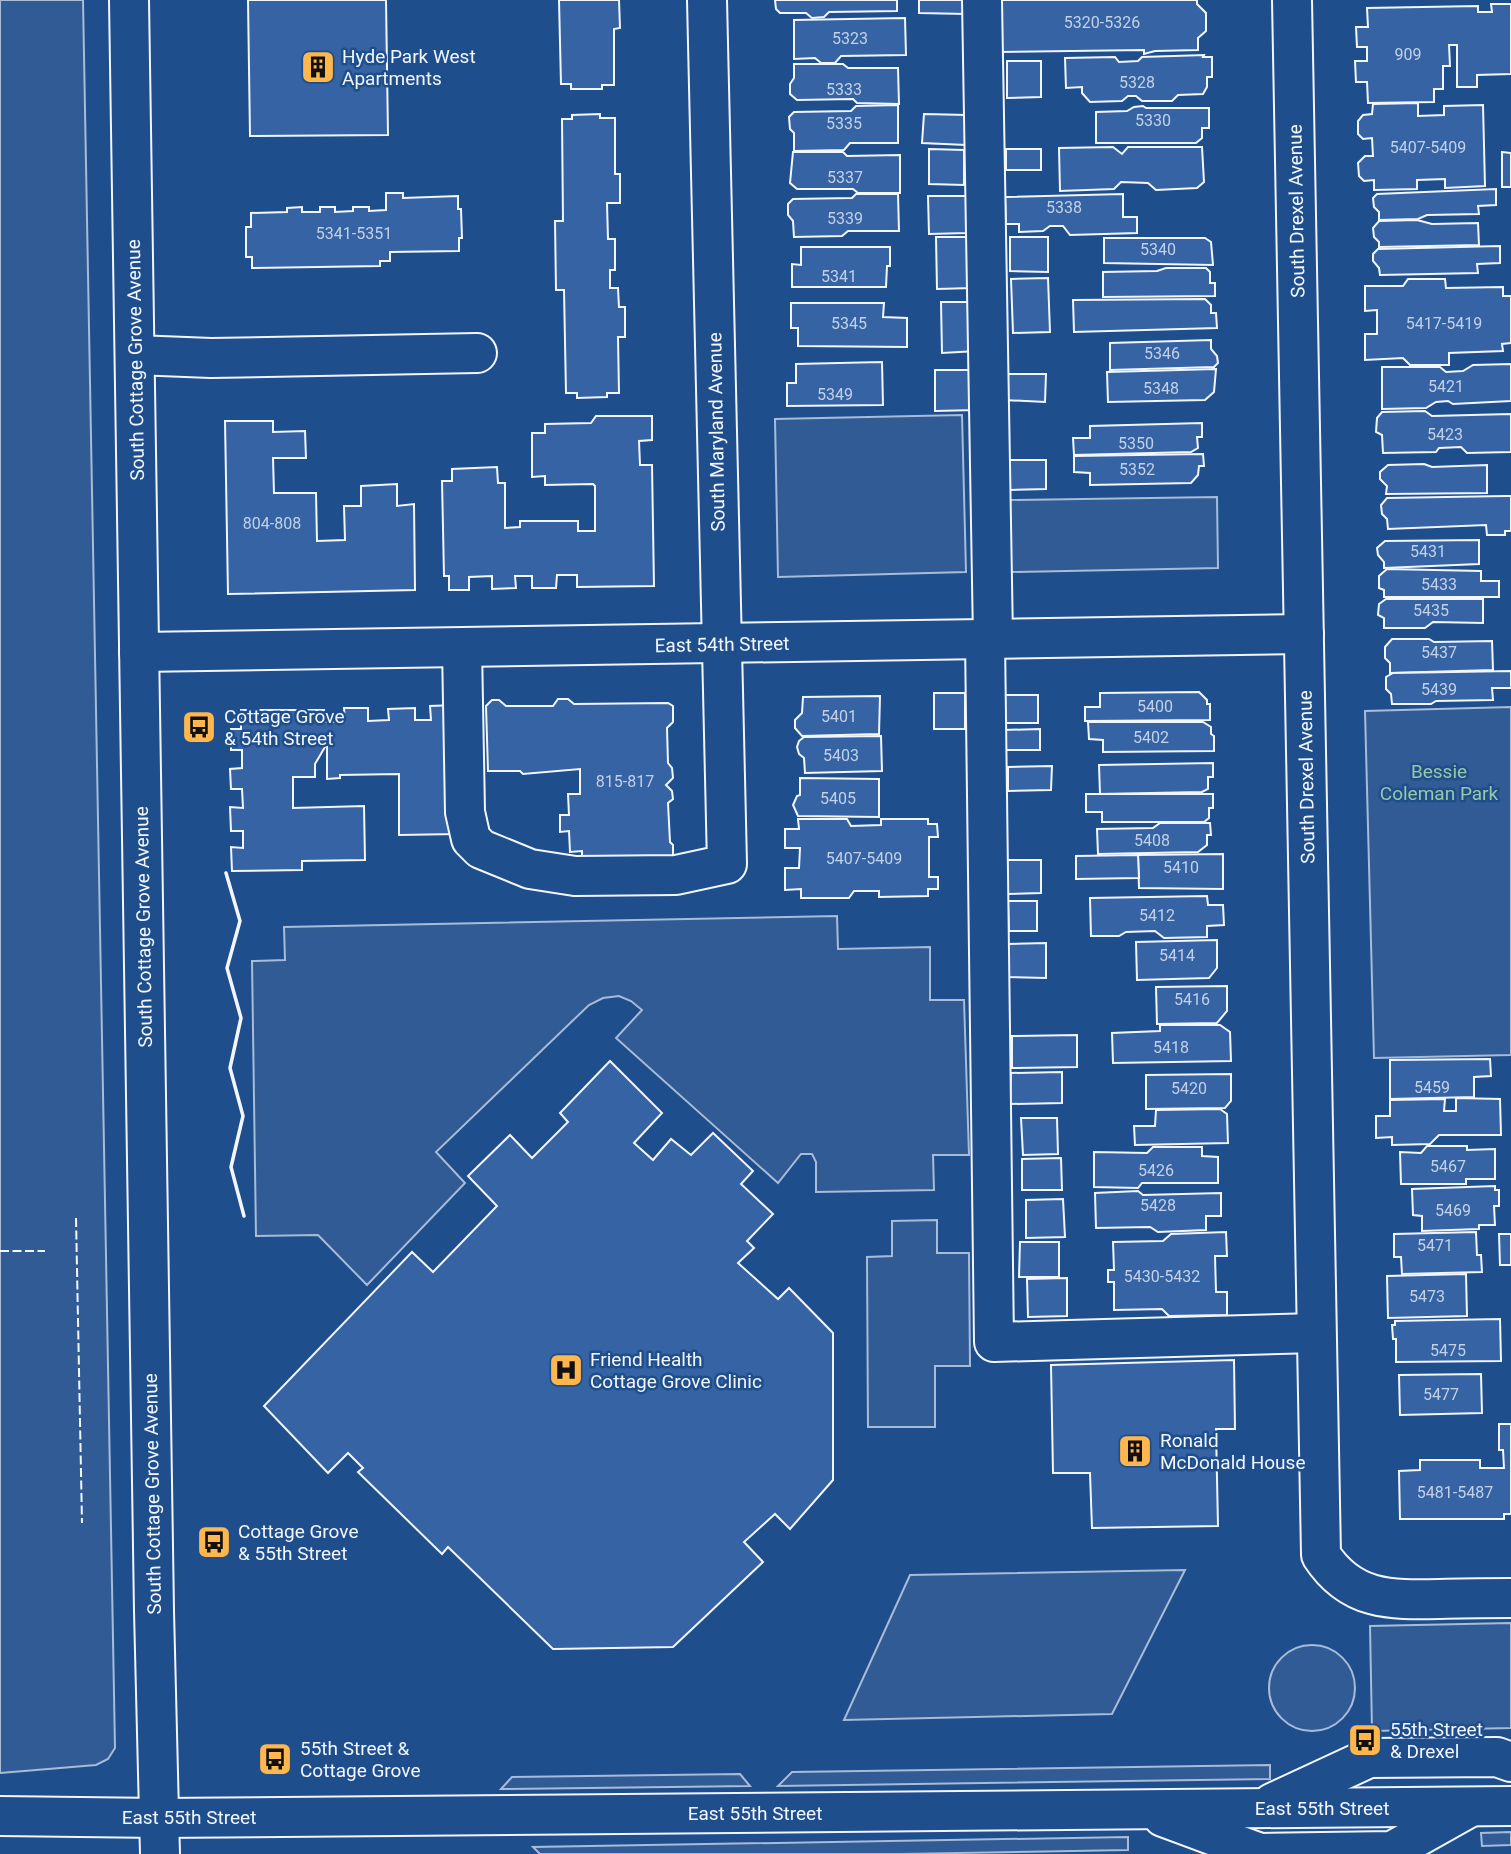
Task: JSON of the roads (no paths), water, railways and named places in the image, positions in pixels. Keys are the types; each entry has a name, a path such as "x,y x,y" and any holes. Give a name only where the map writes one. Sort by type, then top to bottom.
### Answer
{"street":[{"name":"South Cottage Grove Avenue","path":"129,0 160,1836"},
{"name":"South Maryland Avenue","path":"462,648 465,811 471,839 481,849 530,869 575,876 676,875 727,864 707,0"},
{"path":"982,0 994,1342 1316,1333"},
{"name":"South Drexel Avenue","path":"1292,0 1321,1555 1332,1572 1353,1587 1373,1596 1399,1600 1511,1598"},
{"path":"135,355 211,358 477,353"},
{"name":"East 54th Street","path":"139,652 1304,634"},
{"path":"1260,1809 1369,1758 1497,1757 1511,1762"},
{"name":"East 55th Street","path":"0,1816 160,1836 1141,1809 1511,1806"},
{"path":"1141,1809 1260,1853 1392,1851 1471,1807"}],"place":[{"name":"Hyde Park West Apartments","path":"318,67"},
{"name":"Cottage Grove & 54th Street","path":"199,727"},
{"name":"Friend Health Cottage Grove Clinic","path":"566,1370"},
{"name":"Ronald McDonald House","path":"1135,1451"},
{"name":"Cottage Grove & 55th Street","path":"214,1542"},
{"name":"55th Street & Drexel","path":"1365,1740"},
{"name":"55th Street & Cottage Grove","path":"275,1759"}],"park label":[{"name":"Bessie Coleman Park","path":"1439,782"}]}
